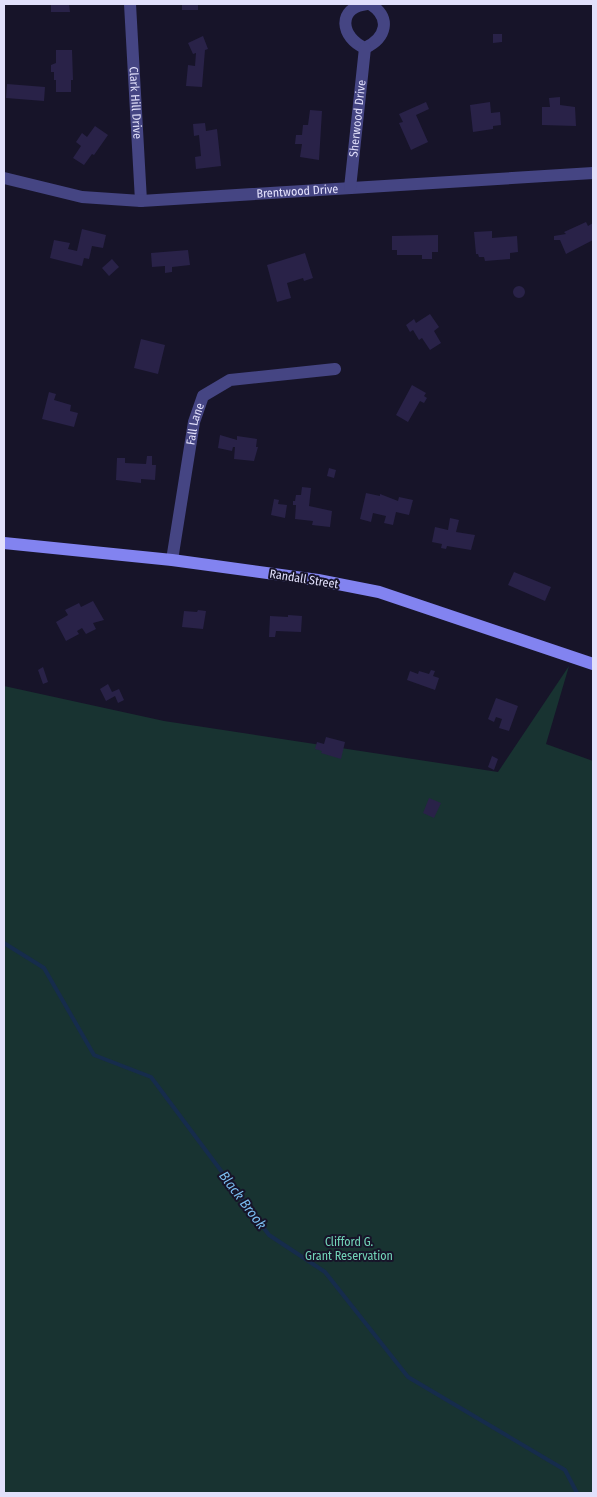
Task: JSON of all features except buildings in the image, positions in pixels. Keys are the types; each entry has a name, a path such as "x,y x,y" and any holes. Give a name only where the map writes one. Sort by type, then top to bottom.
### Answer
{"street":[{"name":"Clark Hill Drive","path":"130,4 141,201"},
{"path":"368,4 381,15 383,30 377,42 365,48 354,44 346,29 345,21 348,12 356,6 368,4"},
{"name":"Sherwood Drive","path":"350,188 365,48"},
{"name":"Brentwood Drive","path":"4,178 82,197 141,201 593,173"},
{"name":"Fall Lane","path":"172,560 194,422 202,396 230,380 335,369"},
{"name":"Randall Street","path":"4,542 172,560 318,580 379,592 593,664"}],"green space":[{"name":"Clifford G. Grant Reservation","path":"569,666 546,744 593,761 593,1493 4,1493 4,686 164,721 498,772"}],"waterway":[{"name":"Black Brook","path":"4,943 44,968 94,1055 151,1077 269,1235 325,1272 408,1377 565,1470 577,1493"}]}
